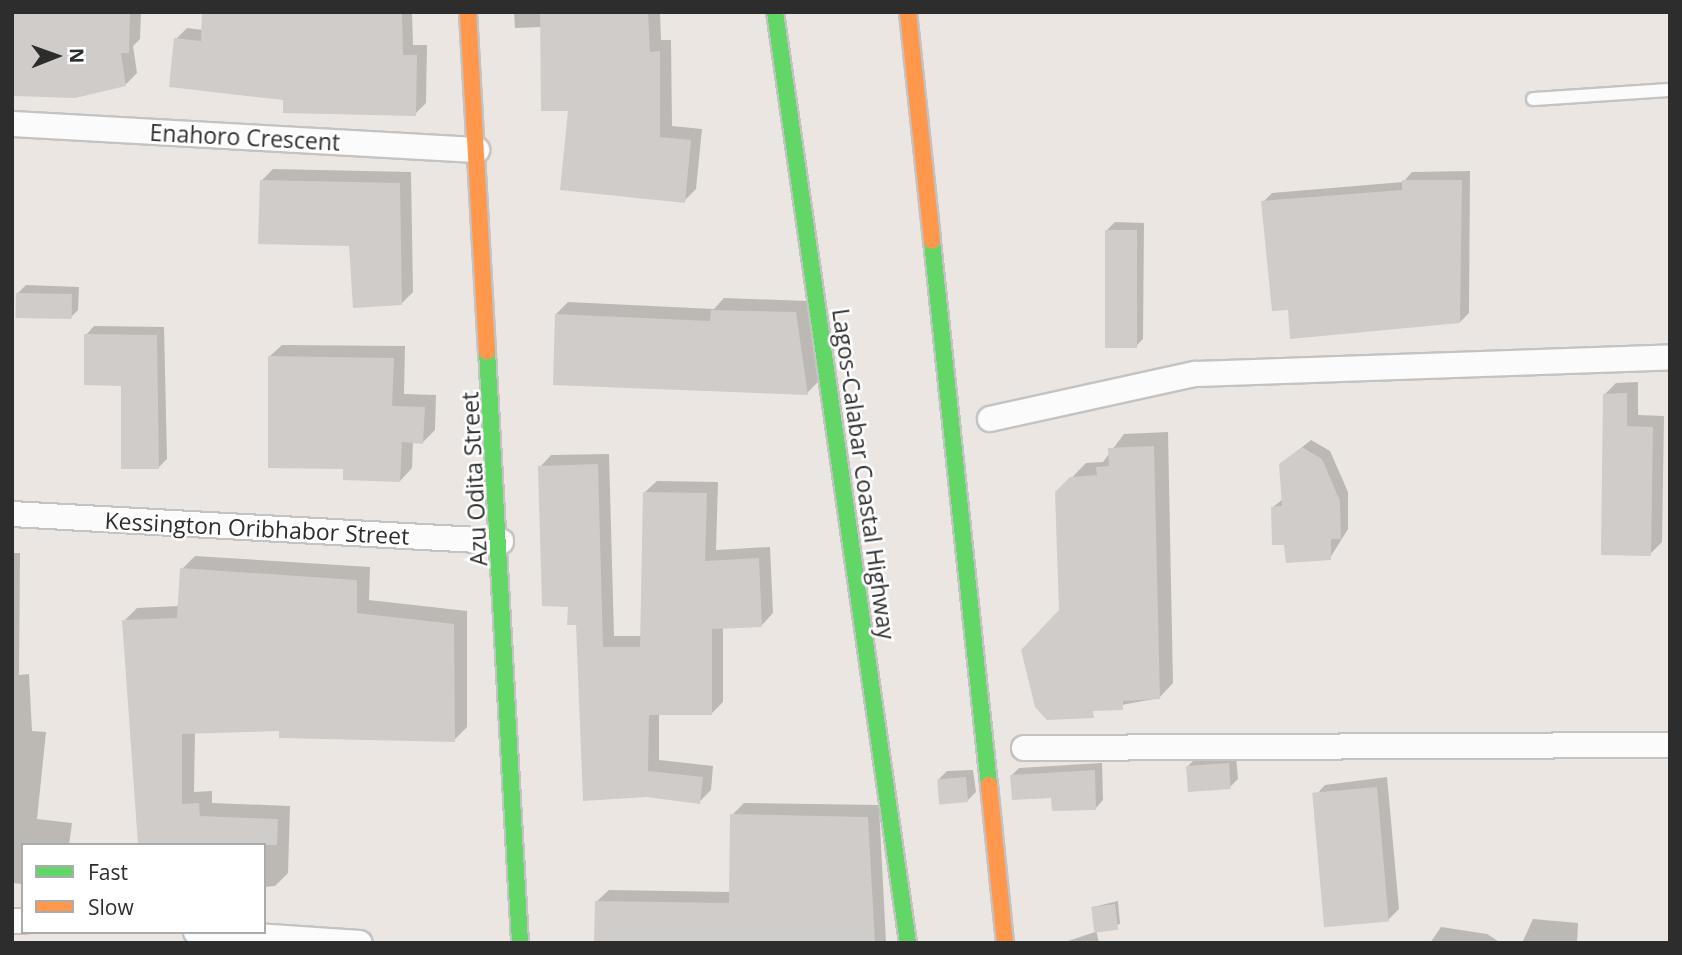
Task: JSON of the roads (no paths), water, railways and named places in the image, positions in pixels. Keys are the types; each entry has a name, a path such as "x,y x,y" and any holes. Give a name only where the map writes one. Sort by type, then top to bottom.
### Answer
{"main road":[{"name":"Azu Odita Street","path":"468,12 501,541 520,943"},
{"name":"Lagos-Calabar Coastal Highway","path":"775,12 908,943"},
{"path":"908,12 1005,943"}],"street":[{"name":"Enahoro Crescent","path":"12,124 477,150"},
{"path":"990,419 1195,374 1670,357"},
{"name":"Kessington Oribhabor Street","path":"12,514 501,541"},
{"path":"1024,748 1670,745"},
{"path":"226,934 360,943"}],"lane":[{"path":"1533,99 1670,90"}]}
